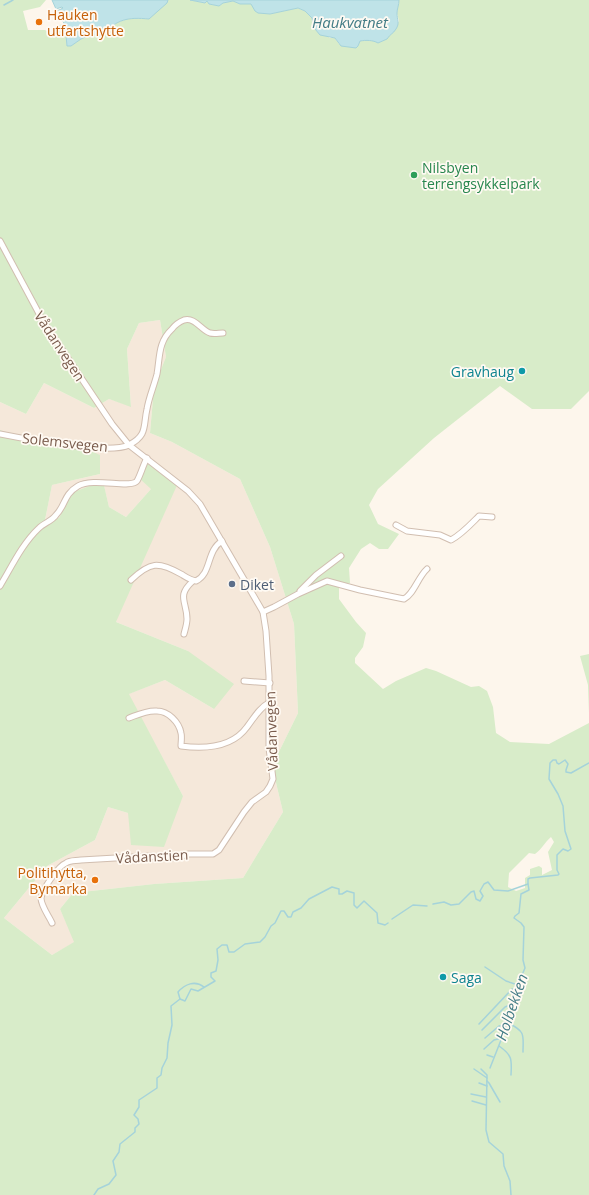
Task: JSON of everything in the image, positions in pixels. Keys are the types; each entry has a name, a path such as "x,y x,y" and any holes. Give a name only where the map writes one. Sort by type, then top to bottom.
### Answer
{"street":[{"name":"Vådanvegen","path":"0,241 55,341 112,424 129,445 195,497 204,509 263,612 270,683 270,748 273,779"},
{"path":"129,445 142,435 144,430 147,409 157,373 160,347 167,334 180,322 187,320 195,322 211,333 223,334"},
{"name":"Solemsvegen","path":"0,434 65,445 120,448 129,445"},
{"path":"0,586 22,548 40,527 58,514 70,491 81,484 89,482 131,484 137,481 147,458"},
{"path":"396,525 407,531 440,535 451,540 467,529 479,516 492,517"},
{"path":"184,634 187,620 183,595 193,581 198,580 204,574 213,550 222,541"},
{"path":"298,594 316,575 341,556"},
{"path":"131,580 144,568 159,565 174,570 193,581"},
{"path":"263,612 298,594 329,581 360,590 402,599 408,596 419,577 427,569"},
{"name":"Vådanvegen","path":"244,680 270,683"},
{"path":"129,718 150,711 162,712 169,715 178,726 181,734 181,746 209,747 231,741 239,736 257,713 270,702"},
{"name":"Vådanstien","path":"52,923 42,904 41,898 51,878 62,865 70,861 81,860 150,856 170,858 189,854 215,854 252,802 266,792 273,779"}],"shaded area":[{"path":"160,320 166,357 154,387 150,433 172,442 240,479 270,547 294,624 298,713 272,766 283,812 243,878 154,884 73,893 60,909 75,942 52,955 4,918 47,866 95,840 108,807 128,813 183,796 128,694 165,680 214,709 188,651 116,622 151,489 126,517 109,507 103,482 71,493 59,518 45,520 52,485 100,474 0,430 0,402 26,414 44,383 94,408 109,399 131,406 127,349 139,323"}],"green space":[{"path":"0,0 46,0 40,7 23,11 28,30 45,30 50,33 56,33 58,26 62,24 65,25 67,46 71,46 90,35 102,35 113,25 123,20 135,18 149,19 168,0 190,0 205,3 207,1 209,4 219,6 223,3 233,1 240,4 251,4 261,12 270,14 297,8 305,11 312,18 313,26 330,38 335,38 339,44 358,46 360,41 366,40 381,42 390,35 399,21 397,13 399,0 589,0 589,391 571,409 532,409 500,386 434,438 378,489 369,505 378,524 399,534 388,549 379,549 370,543 361,549 349,568 350,583 339,587 339,599 366,633 363,647 355,658 355,663 383,689 396,681 426,668 471,687 479,686 487,691 493,707 496,733 510,742 549,744 589,723 589,1195 0,1195 0,430 8,433 71,442 100,455 100,474 52,485 45,520 59,518 71,493 103,481 109,507 126,517 151,489 139,478 148,463 178,483 116,622 188,651 234,684 214,709 165,680 129,694 183,796 164,847 131,845 128,813 108,807 95,840 47,866 4,918 52,955 74,942 60,909 73,893 154,884 243,878 283,812 272,766 298,713 294,624 270,547 240,479 172,442 150,433 154,387 166,357 160,320 139,323 127,349 131,407 109,399 94,408 44,383 26,414 0,402","holes":["551,837 554,842 548,852 552,870 542,875 542,868 539,866 530,869 530,875 525,878 525,888 516,891 508,887 509,873 529,853 535,854"]},
{"path":"589,654 589,713 588,685 580,656"}],"water":[{"path":"52,0 168,0 167,3 149,19 135,18 123,20 113,25 102,35 90,35 71,46 67,46 65,25 57,11 63,8 56,9"},
{"name":"Haukvatnet","path":"190,0 399,0 397,13 398,23 395,31 387,39 378,43 369,40 360,41 356,48 341,46 335,38 320,35 315,29 312,18 305,11 298,8 270,14 258,13 251,4 240,4 233,1 223,3 219,6 209,4 207,1 205,3"}],"waterway":[{"path":"4,5 13,0"},
{"path":"433,904 444,902 451,905 459,904 471,892 474,891 476,899 480,901 483,896 480,891 484,884 488,882 494,890 508,891 528,884 528,879 530,878 558,875 557,855 563,849 568,851 571,849 565,831 563,806 549,779 550,763 553,760 556,760 559,764 565,760 568,764 566,772 571,773 589,763"},
{"name":"Holbekken","path":"490,1068 501,1040 516,989 525,968 523,960 524,927 514,918 519,913 521,894 529,890 528,884"},
{"path":"94,1195 98,1189 109,1184 116,1175 113,1161 119,1152 120,1144 135,1132 135,1128 139,1124 138,1119 134,1115 139,1107 139,1100 157,1088 157,1078 161,1075 162,1068 167,1058 168,1043 172,1025 171,1006 180,999 185,1001 191,989 198,991 215,981 211,977 211,973 216,971 218,960 217,949 222,945 227,945 229,952 234,952 245,944 260,942 265,937 271,926 275,923 281,911 284,911 288,917 291,917 293,912 301,908 309,899 332,887 339,889 339,894 347,891 354,893 354,905 357,908 364,901 377,913 378,923 385,925 388,923"},
{"path":"392,919 413,905 427,906"},
{"path":"485,967 506,981 518,985"},
{"path":"180,999 178,992 187,985 194,983 204,987"},
{"path":"479,1024 512,989 516,989"},
{"path":"482,1030 505,1007 512,1004"},
{"path":"485,1038 499,1026 510,1024 521,1032 523,1052"},
{"path":"484,1049 494,1040 502,1038"},
{"path":"499,1046 509,1055 511,1075"},
{"path":"487,1055 493,1057"},
{"path":"474,1069 487,1078"},
{"path":"481,1069 487,1075 486,1130 489,1142 503,1154 504,1166 510,1181 511,1195"},
{"path":"487,1081 500,1102"},
{"path":"479,1083 487,1086"},
{"path":"471,1094 486,1097"},
{"path":"472,1101 486,1105"}],"place":[{"name":"Hauken utfartshytte","path":"39,22"},
{"name":"Nilsbyen terrengsykkelpark","path":"414,175"},
{"name":"Gravhaug","path":"522,371"},
{"name":"Diket","path":"232,584"},
{"name":"Politihytta, Bymarka","path":"95,880"},
{"name":"Saga","path":"443,977"}]}
